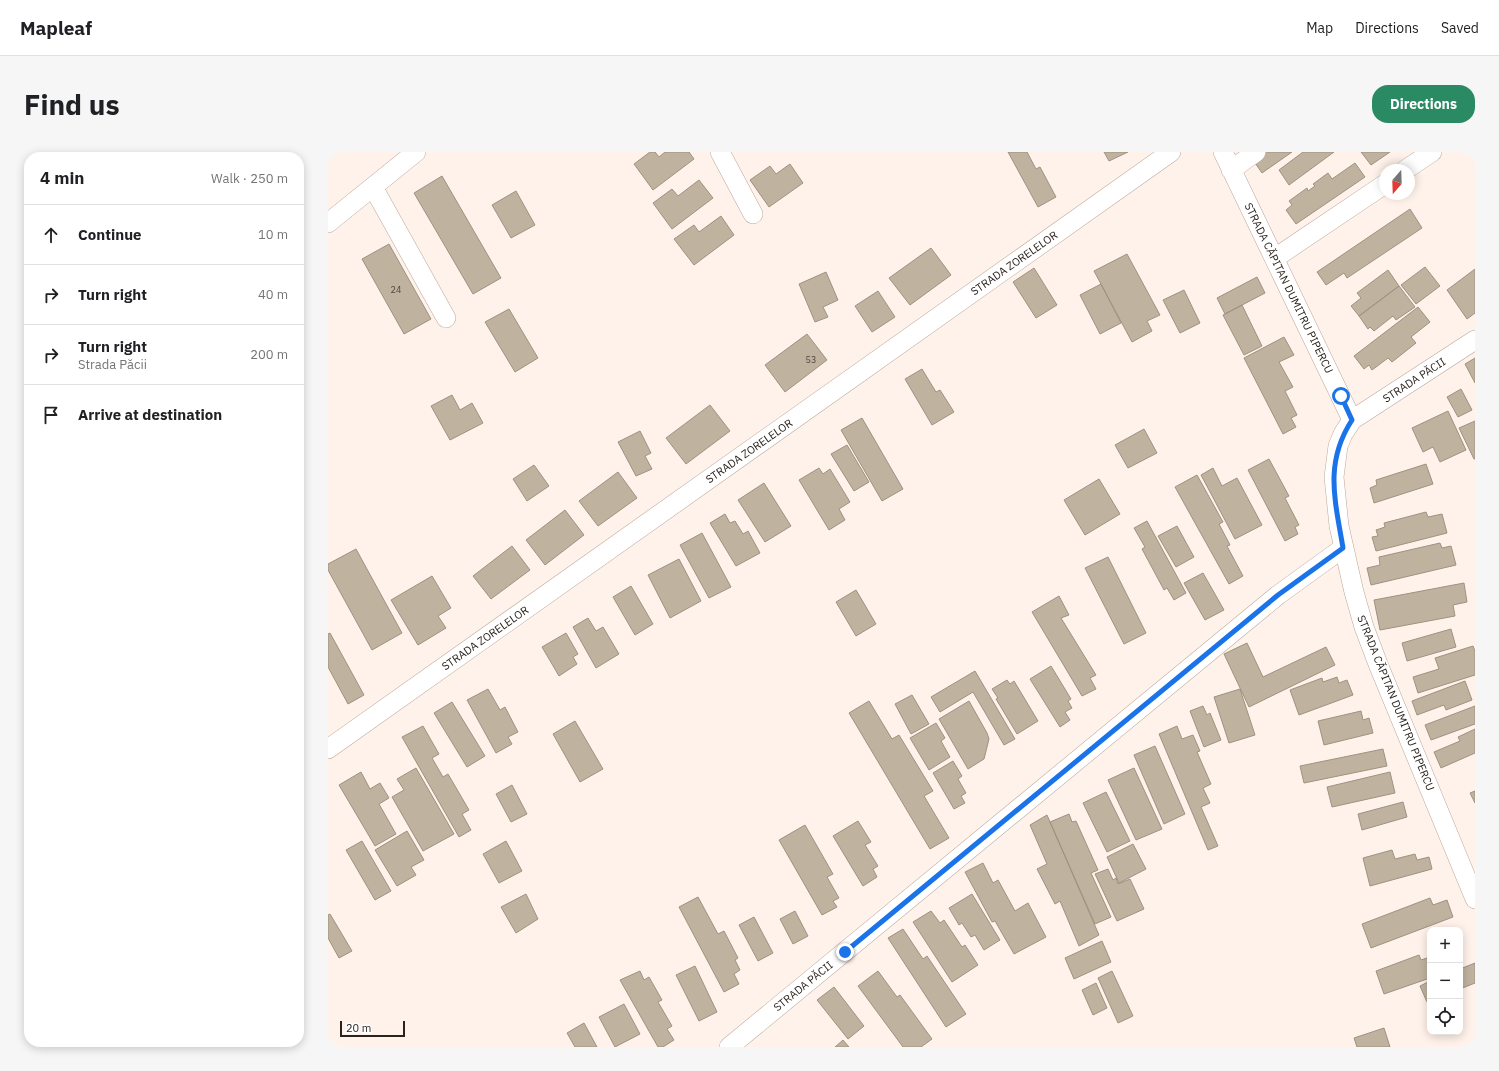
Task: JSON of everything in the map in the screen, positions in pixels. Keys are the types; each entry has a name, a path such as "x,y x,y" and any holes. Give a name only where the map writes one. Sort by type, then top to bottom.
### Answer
{"street":[{"path":"328,223 416,152"},
{"path":"720,152 753,214"},
{"name":"STRADA ZORELELOR","path":"328,749 1171,152"},
{"name":"STRADA CĂPITAN DUMITRU PIPERCU","path":"1223,152 1352,420 1338,446 1334,464 1335,499 1343,548 1364,626 1378,664 1475,899"},
{"path":"1231,170 1256,152"},
{"path":"1414,164 1432,152"},
{"path":"373,187 446,318"},
{"path":"1275,258 1379,188"},
{"name":"STRADA PĂCII","path":"1352,420 1475,340"},
{"name":"STRADA PĂCII","path":"729,1047 1278,595 1343,548"}],"building":[{"path":"650,152 655,152 659,157 665,152 689,152 694,159 653,190 634,164"},
{"path":"1008,152 1027,152 1036,169 1040,167 1056,197 1038,207"},
{"path":"1104,152 1128,152 1109,161"},
{"path":"1264,152 1292,152 1262,173 1253,160"},
{"path":"1303,152 1334,152 1289,185 1279,170"},
{"path":"1361,152 1390,152 1371,165"},
{"path":"1355,163 1365,177 1296,224 1286,210 1292,205 1289,201 1307,188 1308,191 1315,186 1313,184 1328,173 1332,179"},
{"path":"790,164 803,183 769,207 750,180 770,166 776,174"},
{"path":"442,176 501,278 473,294 414,193"},
{"path":"699,180 713,198 672,229 653,203 672,189 678,196"},
{"path":"516,191 535,225 511,238 492,205"},
{"path":"1410,209 1422,228 1347,278 1344,273 1326,285 1317,272"},
{"path":"721,216 734,235 694,265 674,239 694,225 699,232"},
{"path":"389,244 431,319 404,334 362,259"},
{"path":"931,248 951,275 910,305 889,278"},
{"path":"1127,254 1160,315 1147,321 1152,331 1132,342 1094,271"},
{"path":"1425,267 1440,286 1416,304 1401,285"},
{"path":"1034,268 1057,305 1036,318 1013,282"},
{"path":"1475,269 1475,313 1467,319 1447,290"},
{"path":"1388,270 1399,286 1359,316 1351,306 1361,298 1357,293"},
{"path":"826,272 838,300 823,307 828,317 815,322 799,284"},
{"path":"1257,277 1265,293 1225,314 1217,298"},
{"path":"1101,284 1121,323 1100,334 1080,295"},
{"path":"1399,286 1415,307 1396,320 1393,316 1374,331 1370,327 1368,329 1359,316"},
{"path":"1184,290 1200,323 1180,333 1163,300"},
{"path":"878,291 895,317 872,332 855,306"},
{"path":"1242,305 1262,346 1244,355 1223,315"},
{"path":"1418,307 1430,322 1411,337 1416,343 1392,362 1388,358 1372,370 1369,365 1364,369 1354,356"},
{"path":"509,309 538,358 515,372 485,322"},
{"path":"807,334 827,360 785,392 765,365"},
{"path":"1284,337 1294,355 1279,362 1293,387 1285,391 1297,415 1291,418 1296,427 1283,434 1244,358"},
{"path":"1475,358 1475,383 1465,364"},
{"path":"922,369 936,392 940,390 954,412 932,425 905,379"},
{"path":"1461,389 1472,410 1458,417 1447,397"},
{"path":"452,395 460,410 472,403 483,423 450,440 431,406"},
{"path":"710,405 730,431 686,464 666,438"},
{"path":"1448,411 1466,450 1440,462 1433,447 1423,452 1412,428"},
{"path":"862,418 903,489 882,501 841,430"},
{"path":"1475,421 1475,459 1474,459 1459,428"},
{"path":"1144,429 1157,453 1128,468 1115,445"},
{"path":"640,431 651,453 645,456 652,469 636,476 618,442"},
{"path":"847,445 869,482 854,491 831,454"},
{"path":"1269,459 1289,496 1285,498 1299,525 1295,527 1298,534 1285,541 1248,470"},
{"path":"1426,464 1433,484 1374,503 1370,488 1377,485 1376,480"},
{"path":"534,465 549,486 527,501 513,479"},
{"path":"819,468 823,474 830,469 850,502 839,509 845,520 829,530 799,480"},
{"path":"1213,468 1222,486 1237,478 1262,525 1235,539 1201,475"},
{"path":"618,472 637,498 598,526 579,501"},
{"path":"1197,475 1223,522 1219,524 1230,545 1227,546 1243,576 1229,584 1175,487"},
{"path":"1099,479 1120,514 1085,535 1064,500"},
{"path":"764,483 791,526 765,542 738,500"},
{"path":"565,510 584,535 545,565 526,540"},
{"path":"1426,512 1428,517 1442,514 1447,533 1376,551 1372,537 1378,536 1376,530 1385,527 1384,523"},
{"path":"725,514 730,523 735,521 743,534 748,531 760,553 736,566 710,523"},
{"path":"1147,521 1186,593 1174,600 1167,588 1164,590 1142,549 1145,547 1134,528"},
{"path":"1177,526 1194,557 1176,567 1158,536"},
{"path":"702,533 731,587 709,598 680,545"},
{"path":"1440,543 1442,548 1451,546 1456,565 1371,585 1367,568 1380,565 1379,557"},
{"path":"512,546 530,570 491,599 473,576"},
{"path":"356,549 402,633 372,650 328,570 328,564"},
{"path":"1108,557 1146,633 1124,644 1085,568"},
{"path":"679,559 701,601 670,618 648,575"},
{"path":"1203,573 1224,610 1205,620 1184,583"},
{"path":"432,576 451,608 438,616 446,628 418,645 391,600"},
{"path":"1464,583 1467,602 1453,605 1455,616 1380,630 1374,600"},
{"path":"631,586 653,624 635,635 613,597"},
{"path":"856,590 876,624 856,636 836,602"},
{"path":"1059,596 1069,615 1061,618 1096,675 1090,678 1096,689 1082,696 1032,612"},
{"path":"588,618 596,631 603,627 619,654 596,668 573,627"},
{"path":"1451,629 1456,647 1407,661 1402,643"},
{"path":"330,633 364,695 348,704 328,667 328,634"},
{"path":"566,633 578,654 573,657 577,664 559,676 542,647"},
{"path":"1247,643 1263,677 1326,647 1335,665 1249,707 1224,654"},
{"path":"1473,646 1475,651 1475,675 1418,693 1413,677 1439,669 1435,658"},
{"path":"1051,666 1071,699 1068,701 1072,708 1065,712 1070,720 1060,727 1030,679"},
{"path":"975,671 1015,739 1004,745 973,692 940,712 931,697"},
{"path":"1337,677 1339,683 1347,680 1353,695 1299,715 1290,690 1322,678 1323,682"},
{"path":"1007,680 1010,684 1014,681 1038,721 1017,734 996,699 998,698 992,689"},
{"path":"1465,681 1472,700 1446,710 1444,705 1417,715 1412,701"},
{"path":"488,689 500,710 505,707 518,732 508,737 512,744 496,753 467,700"},
{"path":"1240,689 1255,735 1229,743 1214,697"},
{"path":"912,695 929,724 911,734 895,704"},
{"path":"869,701 892,739 899,735 933,791 924,796 949,838 930,849 849,713"},
{"path":"969,701 989,739 984,759 968,769 939,719"},
{"path":"452,702 485,756 467,767 434,713"},
{"path":"1203,706 1207,715 1210,713 1221,740 1204,747 1190,711"},
{"path":"1475,706 1475,724 1431,740 1425,725"},
{"path":"1361,711 1363,720 1369,718 1373,733 1324,745 1318,721"},
{"path":"575,721 603,769 580,782 553,734"},
{"path":"936,723 945,738 941,741 950,757 929,770 910,738"},
{"path":"423,726 439,754 432,758 443,777 448,774 469,810 462,814 471,830 459,837 402,737"},
{"path":"1177,726 1182,739 1193,735 1200,751 1197,752 1211,784 1203,788 1210,803 1201,807 1218,846 1208,850 1159,734"},
{"path":"1475,729 1475,753 1441,768 1434,752 1460,741 1458,737"},
{"path":"1155,746 1185,814 1164,824 1134,755"},
{"path":"1383,749 1387,766 1304,783 1300,766"},
{"path":"953,761 962,776 958,779 966,793 961,796 965,803 954,809 933,773"},
{"path":"416,768 454,834 423,851 392,797 404,790 397,779"},
{"path":"1134,768 1162,829 1136,840 1108,780"},
{"path":"361,772 370,789 380,783 389,798 379,804 396,834 375,846 339,785"},
{"path":"1390,772 1395,793 1332,807 1327,787"},
{"path":"512,785 527,814 511,822 496,794"},
{"path":"1475,791 1475,803 1470,793"},
{"path":"1106,792 1130,841 1107,852 1083,803"},
{"path":"1403,802 1407,817 1362,830 1358,814"},
{"path":"1069,814 1072,822 1076,821 1098,870 1091,873 1111,917 1095,924 1050,822"},
{"path":"1047,815 1099,935 1079,946 1060,901 1055,904 1037,869 1047,864 1030,825"},
{"path":"858,821 871,842 865,845 878,866 873,869 877,877 863,886 833,836"},
{"path":"805,825 833,874 827,877 839,898 833,901 837,907 822,915 779,840"},
{"path":"407,831 424,860 411,867 416,875 397,886 375,850"},
{"path":"362,841 391,891 375,900 346,850"},
{"path":"506,841 522,871 499,883 483,854"},
{"path":"1133,844 1146,869 1119,883 1107,857"},
{"path":"1392,850 1395,859 1415,854 1417,860 1429,857 1432,869 1370,886 1363,858"},
{"path":"983,863 993,883 998,880 1015,911 1028,903 1046,937 1014,954 995,921 992,922 965,872"},
{"path":"1108,869 1113,880 1116,878 1118,884 1130,879 1144,909 1117,921 1095,874"},
{"path":"526,894 538,919 516,933 501,907"},
{"path":"972,894 1000,940 984,950 975,935 971,937 962,923 959,925 949,908"},
{"path":"698,897 718,934 724,931 738,958 735,960 740,970 734,974 739,984 724,992 679,907"},
{"path":"1430,898 1433,905 1447,900 1453,917 1371,948 1362,924"},
{"path":"795,911 808,936 793,944 780,919"},
{"path":"931,911 940,923 944,920 962,947 965,945 978,965 952,982 913,922"},
{"path":"330,914 352,951 339,958 328,938 328,915"},
{"path":"754,917 773,953 758,961 739,925"},
{"path":"903,929 923,959 927,956 966,1014 946,1027 888,938"},
{"path":"1102,941 1111,962 1074,979 1065,958"},
{"path":"1419,955 1421,960 1427,958 1427,979 1384,994 1376,971"},
{"path":"1475,963 1475,983 1463,988 1463,968"},
{"path":"695,966 717,1012 699,1021 676,975"},
{"path":"640,971 644,980 649,977 662,1000 658,1002 672,1026 667,1029 674,1040 663,1047 658,1047 620,980"},
{"path":"878,971 897,997 900,995 932,1039 921,1047 903,1047 858,986"},
{"path":"1112,971 1133,1016 1118,1023 1098,978"},
{"path":"1427,982 1427,1002 1420,986"},
{"path":"1096,983 1107,1008 1093,1015 1082,990"},
{"path":"834,987 864,1026 848,1039 817,1000"},
{"path":"624,1004 640,1034 615,1047 599,1017"},
{"path":"584,1023 597,1047 575,1047 567,1033"},
{"path":"1384,1028 1390,1047 1357,1047 1354,1038"},
{"path":"843,1040 849,1047 835,1047"}],"route":[{"path":"845,952 1278,595 1343,548 1335,499 1335,458 1343,434 1352,420 1341,396"}]}
